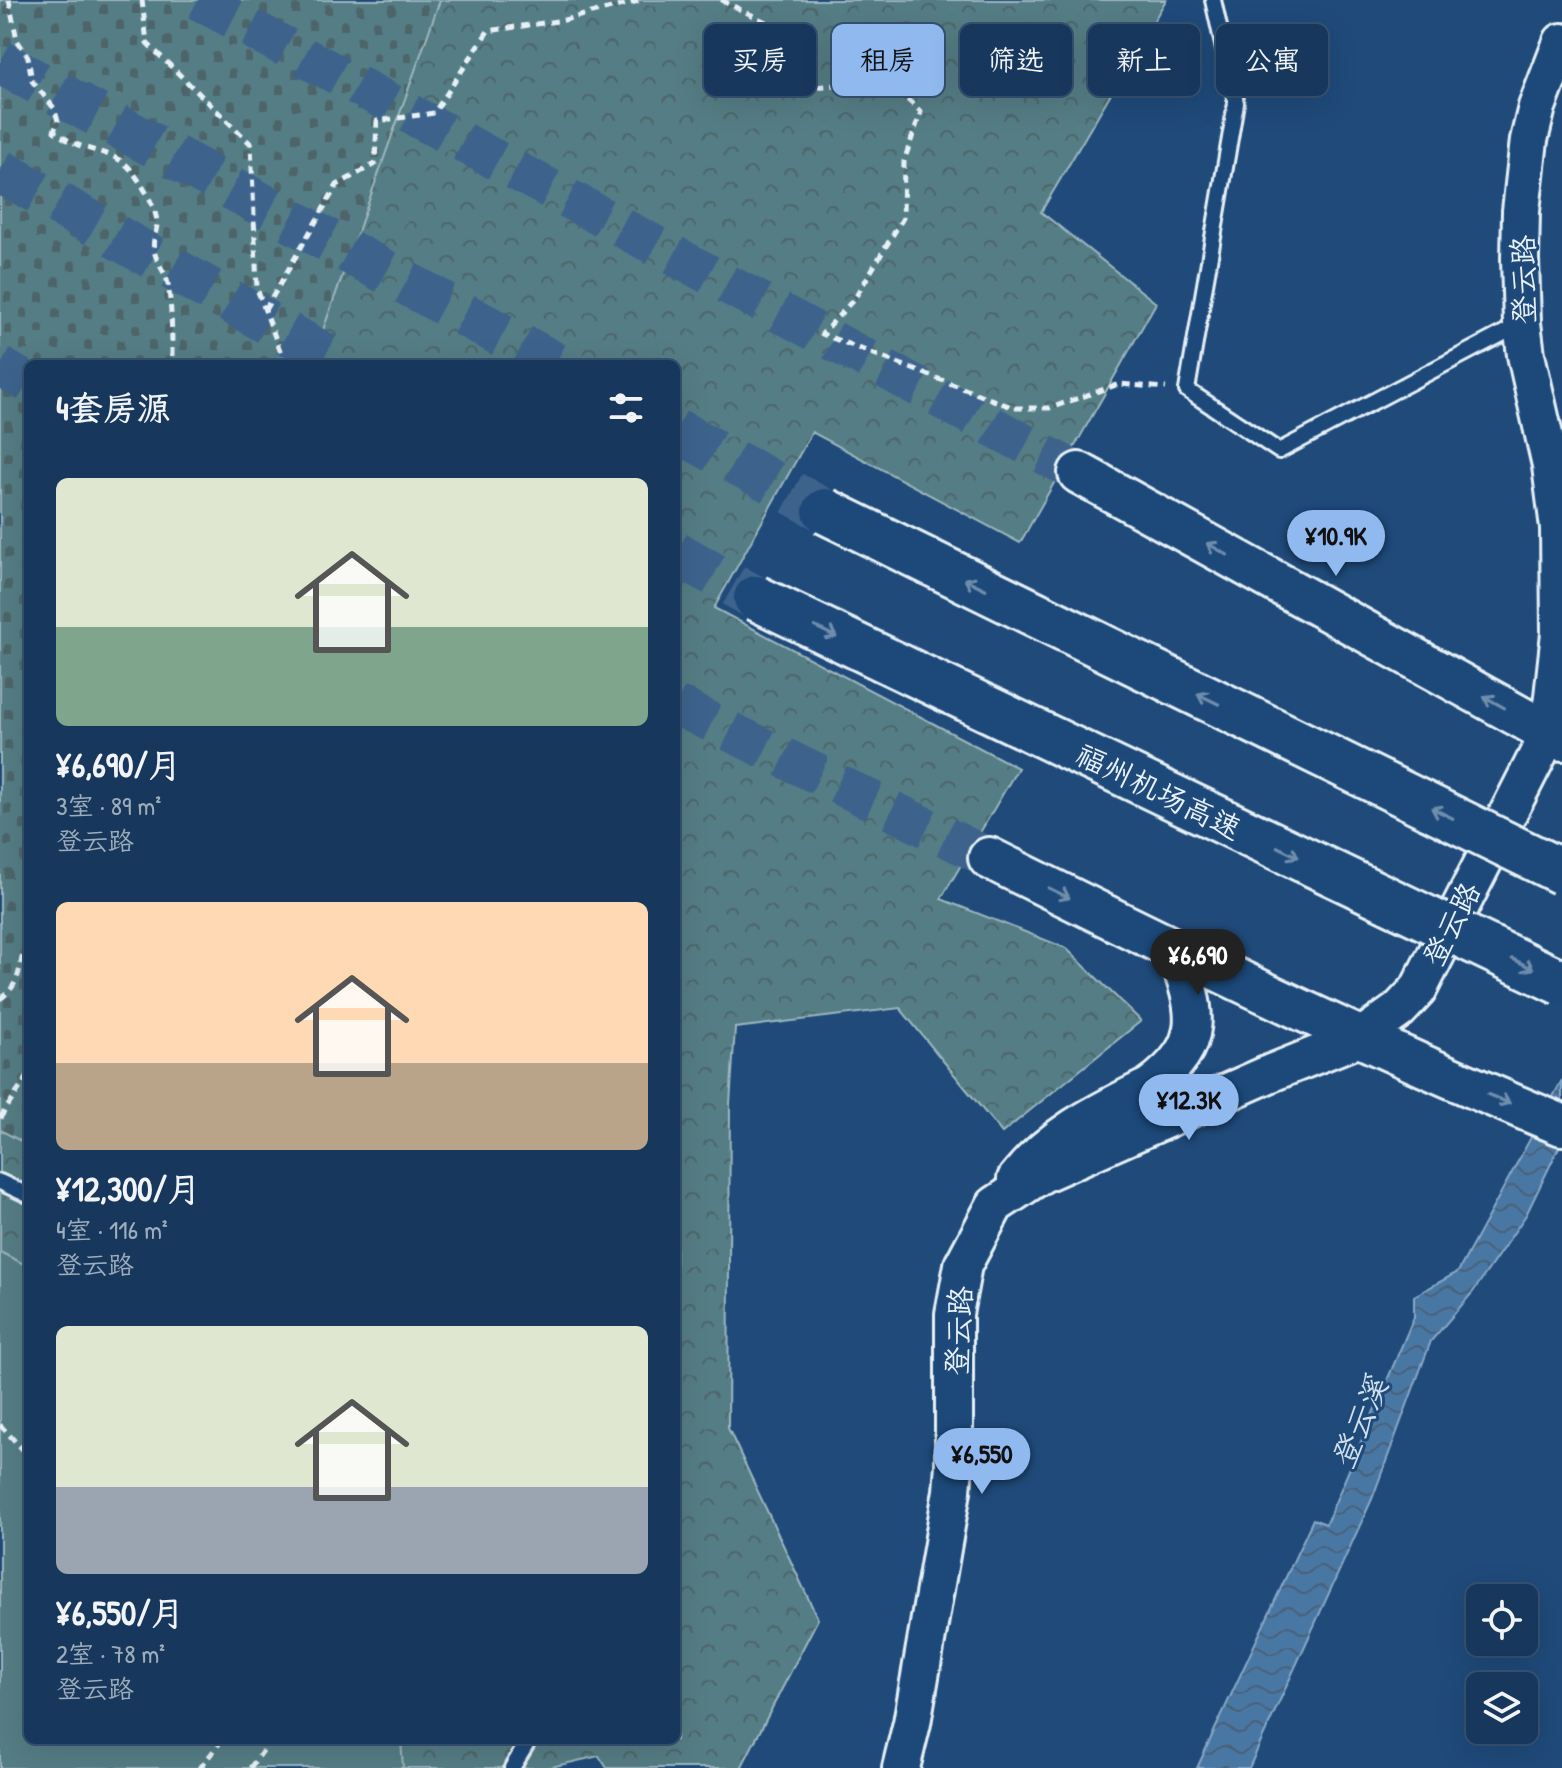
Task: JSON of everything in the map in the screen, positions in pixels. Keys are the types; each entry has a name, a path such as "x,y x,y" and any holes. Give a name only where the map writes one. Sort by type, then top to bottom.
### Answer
{"highway":[{"path":"825,511 1562,872"},
{"name":"福州机场高速","path":"756,598 1562,983"}],"main road":[{"path":"1079,473 1556,736"},
{"path":"989,858 1175,951 1437,1073 1562,1125"}],"street":[{"name":"登云路","path":"901,1768 912,1723 950,1505 954,1465 954,1314 957,1290 963,1265 995,1205 1042,1174 1271,1073 1361,1037 1399,1010 1418,990 1556,736 1560,633 1559,528 1551,466 1526,355 1522,323 1521,211 1529,140 1544,86 1562,42"},
{"path":"995,1205 1027,1165 1058,1136 1150,1086 1185,1054 1192,1031 1193,1009 1175,951"},
{"name":"登云路","path":"1027,1165 1094,1128 1262,1062 1361,1037"}],"lane":[{"path":"1213,0 1236,103 1187,390 1279,451 1522,323"},
{"path":"0,1182 24,1193"},
{"path":"512,1768 527,1744"}],"path":[{"path":"9,0 14,30 28,57 32,81 54,108 58,121 54,131 73,143 120,162 131,170 150,198 157,224 154,249 161,271 168,281 172,305 172,360"},
{"path":"142,0 147,43 251,144 257,289 284,360"},
{"path":"265,310 337,185 375,164 377,121 434,113 488,31 564,20 643,0"},
{"path":"721,0 797,37 815,87 886,80 921,112 904,161 903,218 855,298 822,334 1014,408 1050,408 1119,384 1187,390"},
{"path":"0,999 10,992 17,981 24,956"},
{"path":"0,1118 24,1082"},
{"path":"0,1425 24,1451"},
{"path":"200,1768 219,1744"},
{"path":"250,1768 268,1744"}],"green space":[{"path":"0,0 1166,0 1152,24 1088,24 1088,96 1109,96 1041,212 1156,303 1020,543 812,432 714,608 1018,768 941,899 1066,948 1141,1021 1002,1133 900,1008 735,1028 730,1104 728,1428 818,1619 741,1768 607,1768 599,1756 547,1768 0,1768"},
{"path":"0,0 440,0 312,360 24,360 24,1143 0,1130"},
{"path":"0,1252 24,1264 24,1744 401,1744 403,1768 0,1768"}],"water":[{"path":"1562,1080 1562,1141 1526,1215 1473,1292 1431,1341 1372,1499 1249,1768 1197,1768 1313,1519 1326,1524 1414,1317 1414,1296 1458,1272"}],"tunnel":[{"path":"198,0 1079,473"},
{"path":"0,62 548,360"},
{"path":"0,171 334,360"},
{"path":"0,366 24,381"},
{"path":"680,432 825,511"},
{"path":"680,555 756,598"},
{"path":"680,707 989,858"}],"water label":[{"name":"登云溪","path":"1359,1423"}]}
